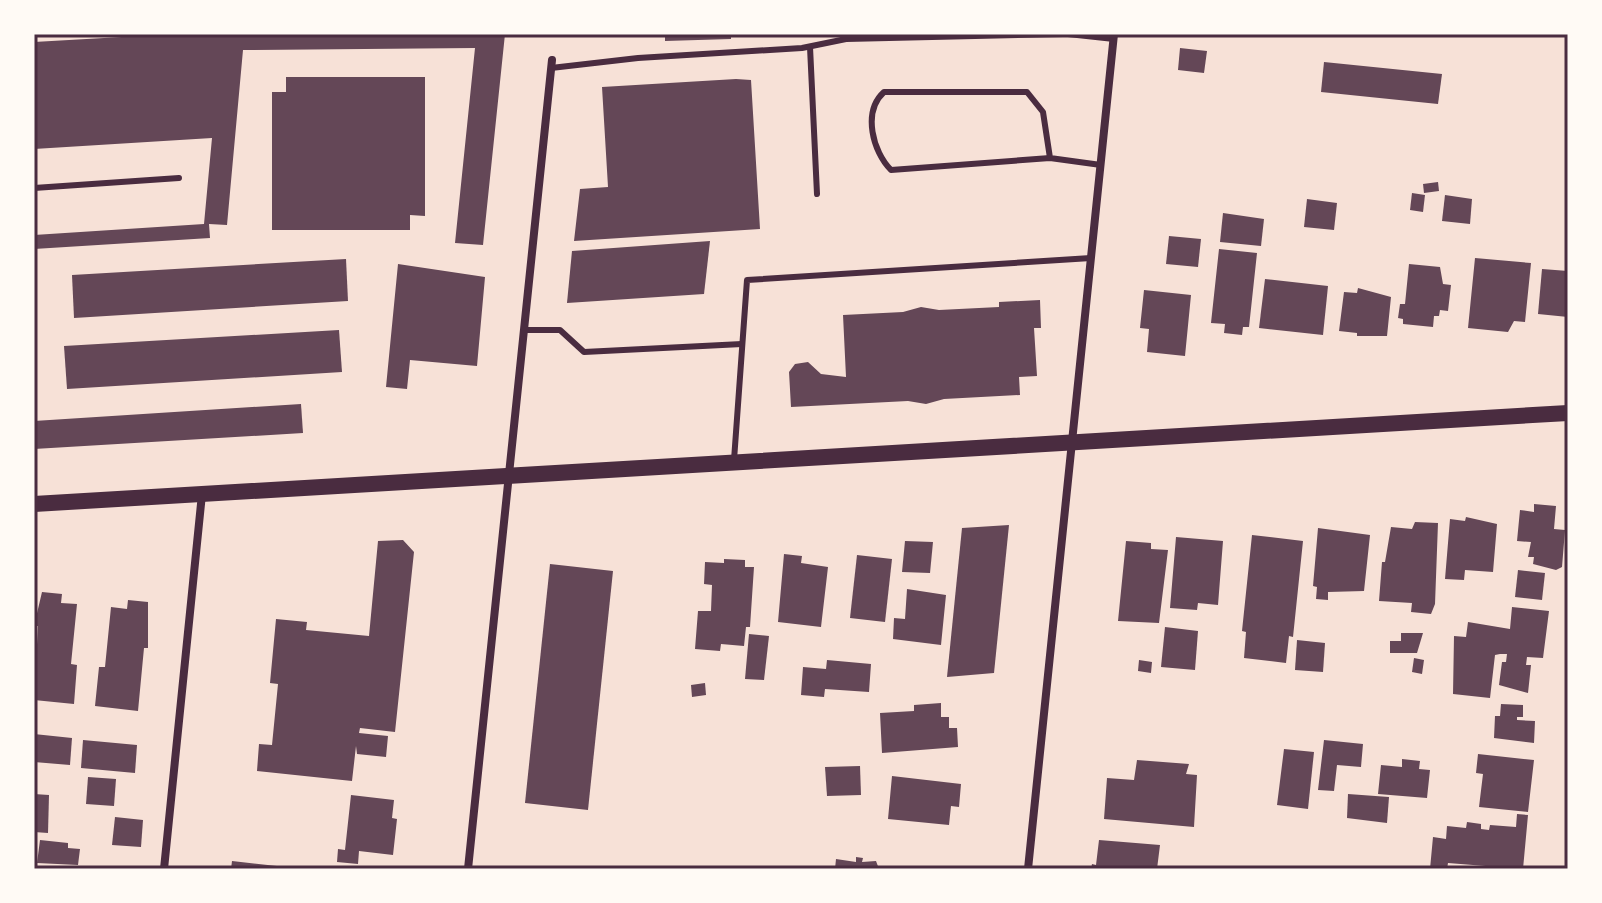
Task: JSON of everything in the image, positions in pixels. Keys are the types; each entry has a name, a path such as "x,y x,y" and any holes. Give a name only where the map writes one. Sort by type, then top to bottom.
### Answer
{"main road":[{"path":"34,504 1568,413"}],"street":[{"path":"1028,869 1114,37"},
{"path":"468,869 552,64"},
{"path":"164,869 202,494"}],"lane":[{"path":"552,64 810,47 846,39 1066,34 1114,37"},
{"path":"810,47 817,194"},
{"path":"1050,158 1043,112 1027,92 884,92 877,99 873,122 875,149 891,170 1050,158 1101,165"},
{"path":"34,188 179,178"},
{"path":"733,464 747,280 1091,258"},
{"path":"524,330 560,330 584,352 742,344"}],"building":[{"path":"174,34 505,34 483,245 455,243 475,48 243,50 227,225 209,224 210,238 34,249 34,235 204,224 212,138 34,149 34,42"},
{"path":"665,34 731,34 731,39 665,41"},
{"path":"1180,48 1207,51 1204,73 1178,70"},
{"path":"1324,62 1442,74 1438,104 1321,92"},
{"path":"286,77 425,77 425,216 410,215 410,230 272,230 272,92 286,92"},
{"path":"751,80 760,229 574,241 580,189 608,187 602,87"},
{"path":"1438,182 1439,191 1424,193 1423,184"},
{"path":"1412,193 1425,195 1423,212 1410,210"},
{"path":"1445,195 1472,199 1470,224 1442,221"},
{"path":"1307,199 1337,203 1334,230 1304,227"},
{"path":"1223,213 1264,219 1261,246 1220,242"},
{"path":"1169,236 1201,239 1198,267 1166,264"},
{"path":"710,241 704,294 567,303 572,251"},
{"path":"1219,249 1257,253 1249,327 1243,327 1242,335 1224,333 1225,324 1211,323"},
{"path":"1475,258 1531,263 1525,322 1514,321 1508,332 1468,328"},
{"path":"346,259 348,301 74,318 72,275"},
{"path":"398,264 485,277 477,366 410,360 407,389 386,387"},
{"path":"1409,264 1440,267 1443,284 1451,285 1448,311 1440,310 1439,316 1434,316 1433,327 1403,324 1403,319 1398,318 1400,304 1405,304"},
{"path":"1542,269 1568,271 1568,317 1538,314"},
{"path":"1265,279 1328,286 1323,335 1259,328"},
{"path":"1358,288 1391,297 1387,336 1357,336 1357,333 1339,331 1344,292 1357,293"},
{"path":"1144,290 1191,295 1185,356 1147,352 1149,329 1140,328"},
{"path":"1040,300 1041,328 1034,328 1037,376 1019,377 1020,395 944,399 926,404 908,401 791,407 789,372 795,364 808,362 821,374 846,377 843,315 903,312 921,307 939,310 999,307 999,302"},
{"path":"339,330 342,372 67,389 64,346"},
{"path":"301,404 303,433 34,449 34,421"},
{"path":"1534,504 1556,506 1554,529 1565,530 1562,567 1556,570 1533,564 1534,557 1528,557 1531,542 1517,541 1520,510 1534,512"},
{"path":"1466,517 1497,524 1493,572 1465,570 1464,580 1445,579 1450,519 1465,521"},
{"path":"1415,522 1438,523 1435,604 1431,614 1411,612 1412,603 1379,601 1382,562 1385,562 1391,527 1412,529"},
{"path":"1009,525 994,673 947,677 962,528"},
{"path":"1318,528 1370,535 1364,591 1328,592 1328,600 1316,599 1317,587 1313,586"},
{"path":"1252,535 1303,541 1293,637 1289,636 1286,663 1244,658 1246,632 1242,631"},
{"path":"1176,537 1223,541 1218,605 1198,603 1197,610 1170,608"},
{"path":"403,540 414,552 395,732 360,728 359,733 388,736 386,757 357,754 356,746 352,781 257,771 259,744 272,745 278,684 270,683 276,619 307,622 306,630 369,636 378,541"},
{"path":"905,541 933,542 930,573 902,572"},
{"path":"1126,541 1151,543 1151,549 1168,550 1159,623 1118,621"},
{"path":"784,554 802,556 801,563 828,567 821,627 778,622"},
{"path":"857,555 892,559 885,622 850,618"},
{"path":"724,559 745,560 745,567 754,567 750,627 746,627 744,646 721,644 720,651 695,649 698,611 711,611 712,585 704,584 705,562 724,563"},
{"path":"550,564 613,571 588,810 525,803"},
{"path":"1518,570 1545,573 1542,600 1515,597"},
{"path":"907,589 946,595 941,645 893,639 894,618 905,619"},
{"path":"42,592 62,594 61,603 77,604 71,664 77,665 74,704 34,700 38,626 34,626"},
{"path":"128,600 148,602 148,648 144,648 138,711 95,706 99,667 105,667 111,607 127,609"},
{"path":"1512,607 1549,611 1543,658 1527,657 1526,665 1531,665 1528,693 1499,685 1502,662 1506,662 1507,654 1500,654 1495,655 1490,698 1453,694 1454,636 1466,637 1468,622 1510,629"},
{"path":"1165,627 1198,631 1195,670 1161,667"},
{"path":"1401,633 1423,633 1417,653 1390,653 1390,641 1401,641"},
{"path":"749,634 769,636 764,680 745,679"},
{"path":"1297,640 1325,643 1323,672 1295,670"},
{"path":"1414,658 1424,660 1422,674 1412,672"},
{"path":"827,660 871,664 869,692 825,689 824,697 801,695 803,667 826,669"},
{"path":"1139,660 1152,662 1151,673 1138,671"},
{"path":"705,683 706,695 692,697 691,685"},
{"path":"941,703 941,717 949,717 949,728 957,728 958,747 882,753 880,713 914,711 914,705"},
{"path":"1501,704 1523,705 1523,717 1517,717 1517,720 1535,721 1534,743 1494,738 1495,716 1500,716"},
{"path":"34,734 72,738 70,765 34,762"},
{"path":"83,740 137,745 135,773 81,768"},
{"path":"1324,740 1363,744 1361,767 1337,765 1334,791 1318,790"},
{"path":"1284,749 1314,752 1308,809 1277,805"},
{"path":"1478,754 1534,760 1528,812 1479,807 1483,774 1476,773"},
{"path":"1402,759 1420,761 1419,769 1430,770 1427,798 1378,794 1381,765 1402,767"},
{"path":"1137,760 1189,764 1186,774 1197,775 1194,827 1104,819 1107,778 1134,780"},
{"path":"860,766 861,795 827,796 825,767"},
{"path":"892,776 961,784 959,807 951,806 949,825 888,819"},
{"path":"88,777 116,779 114,806 86,804"},
{"path":"34,794 49,795 48,833 34,832"},
{"path":"1348,794 1389,797 1387,823 1347,818"},
{"path":"351,795 394,800 392,818 397,819 393,855 359,851 358,864 337,862 338,849 345,850"},
{"path":"1517,814 1528,815 1523,869 1448,863 1447,869 1430,869 1433,837 1446,839 1447,826 1466,828 1467,822 1481,824 1481,829 1489,830 1490,825 1516,827"},
{"path":"115,817 143,820 141,847 112,845"},
{"path":"40,840 68,843 68,848 80,849 78,865 37,863"},
{"path":"1099,840 1160,845 1157,869 1091,869 1092,864 1096,865"},
{"path":"856,857 863,858 862,862 876,861 879,869 835,869 836,859 856,862"},
{"path":"232,861 286,867 286,869 231,869"}]}
